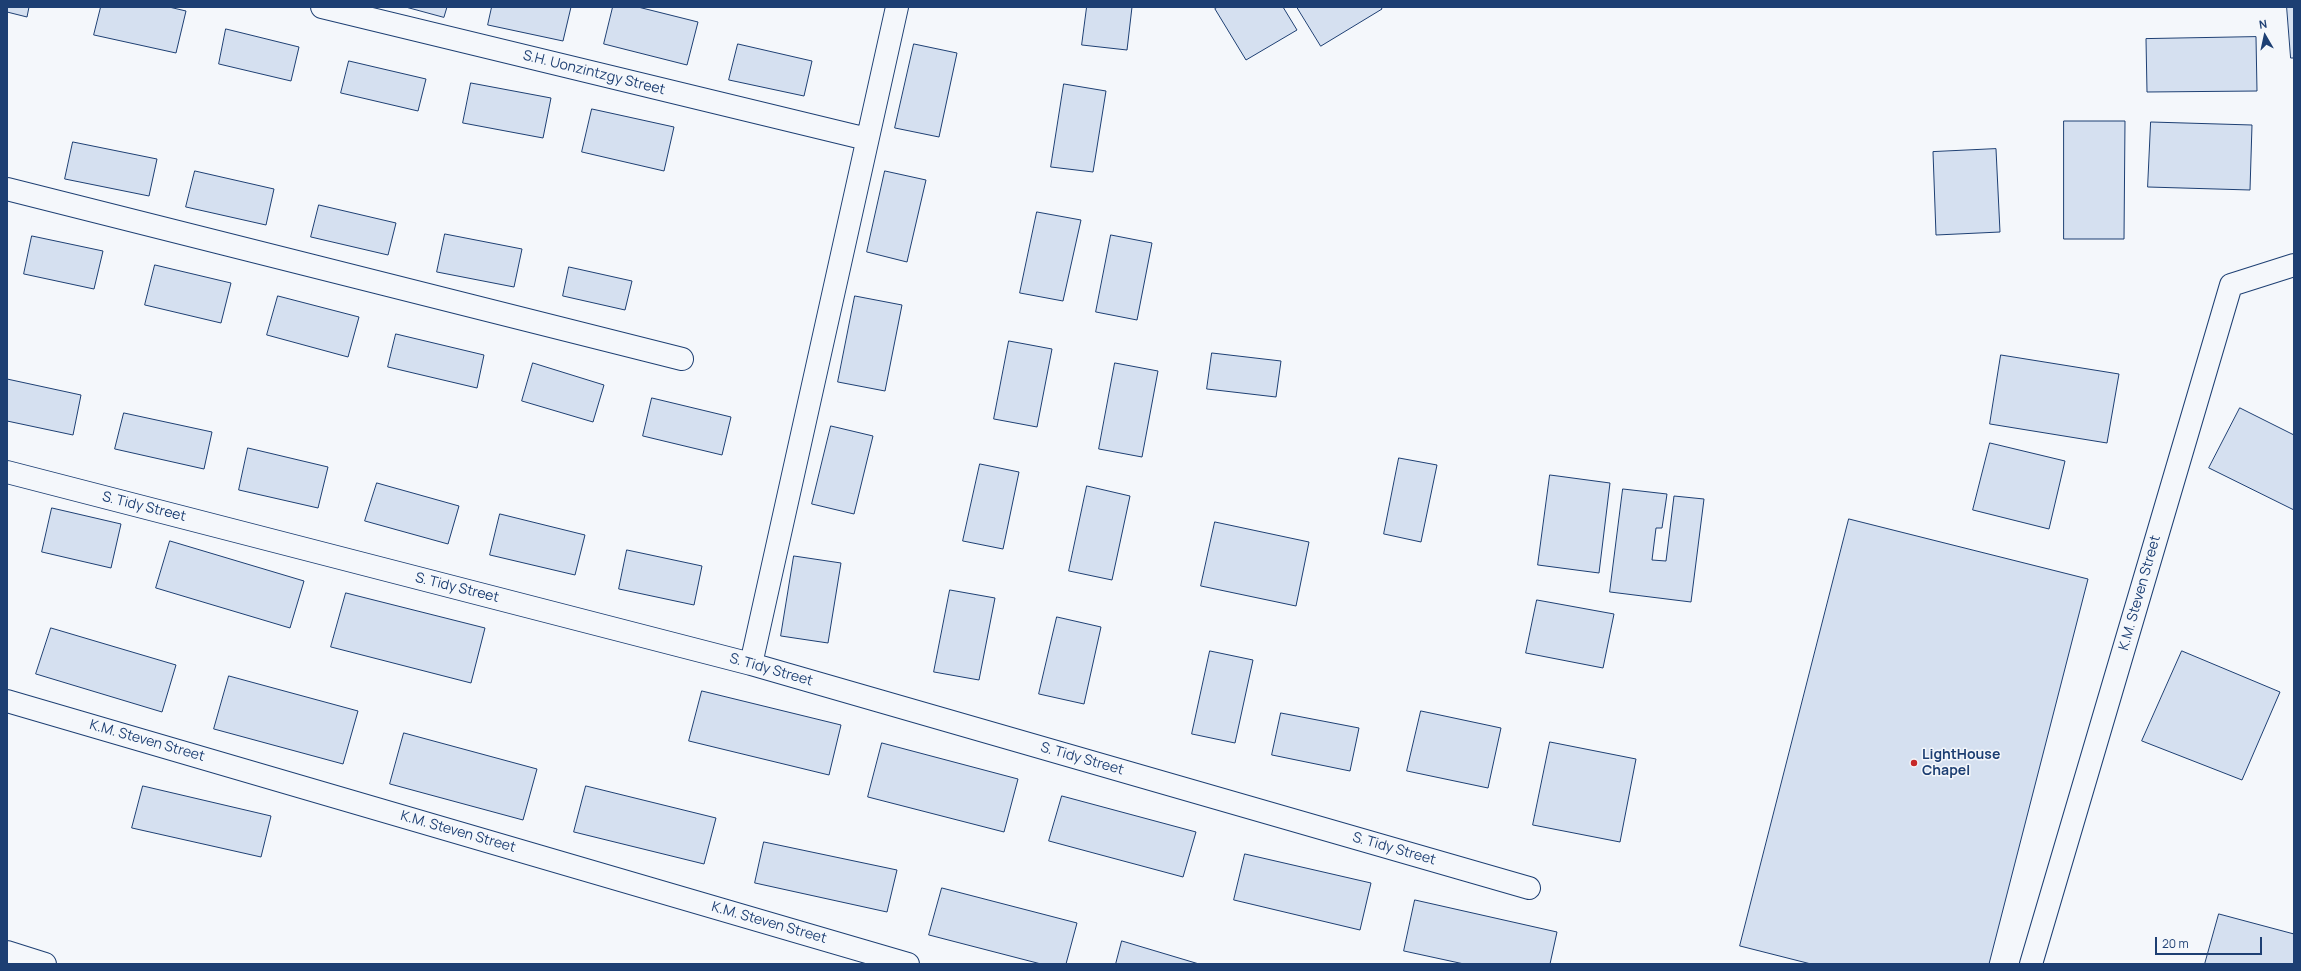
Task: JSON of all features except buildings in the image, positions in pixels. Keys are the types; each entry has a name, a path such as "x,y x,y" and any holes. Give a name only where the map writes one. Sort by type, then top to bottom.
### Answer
{"street":[{"name":"S.H. Uonzintzgy Street","path":"322,7 866,139"},
{"path":"751,664 866,139 897,7"},
{"path":"7,189 682,359"},
{"name":"K.M. Steven Street","path":"2031,964 2231,285 2294,265"},
{"name":"S. Tidy Street","path":"7,472 751,664 1529,888"},
{"name":"K.M. Steven Street","path":"7,701 874,960 908,964"},
{"path":"7,952 45,964"}],"place":[{"name":"LightHouse Chapel","path":"1914,763"}]}
